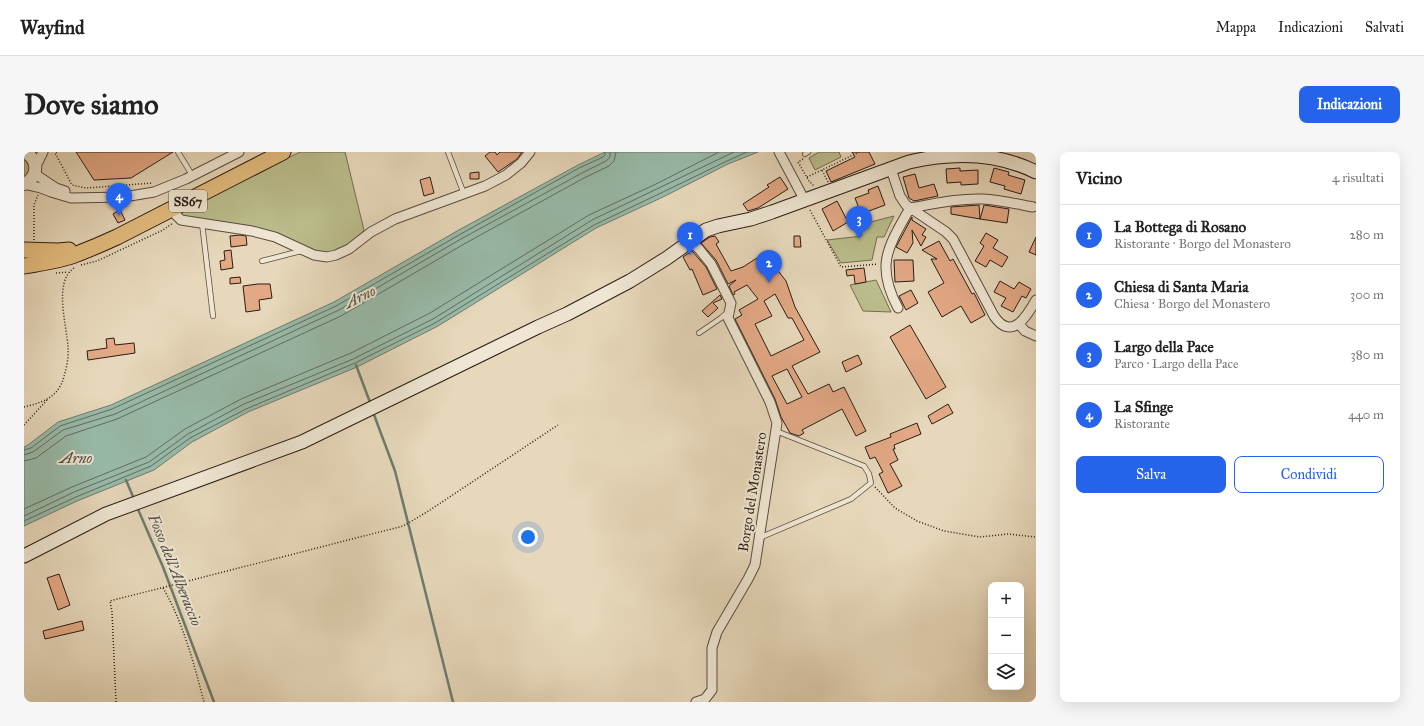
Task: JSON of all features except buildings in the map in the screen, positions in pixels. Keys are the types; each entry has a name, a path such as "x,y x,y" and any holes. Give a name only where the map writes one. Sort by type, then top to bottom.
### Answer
{"main road":[{"name":"SS67","path":"24,266 49,262 76,255 174,213 283,152"},
{"path":"24,556 106,514 302,442 538,327 568,314 630,281 710,229 751,219 805,201 927,154 965,153 999,157 1023,165 1036,172"},
{"name":"SS67","path":"29,251 58,251 92,247"}],"street":[{"path":"26,152 31,156 35,170 56,188 87,197"},
{"path":"24,184 71,198 124,197 154,192 239,152"},
{"path":"174,213 181,220 252,231 275,237 314,255 327,257 349,249 371,232 395,219 485,186 506,175 521,163 530,152"},
{"path":"779,152 805,201"},
{"path":"24,184 32,178 35,170 47,154"},
{"path":"891,169 903,201 910,208 941,228 953,239 994,316 999,322 1008,326 1019,324 1027,316 1036,300"},
{"path":"898,308 890,294 887,284 885,264 887,251 894,235 910,208 952,200 970,199 985,199 1032,207"},
{"name":"Borgo del Monastero","path":"691,242 699,249 714,270 731,303 728,318 770,402 776,423 755,565 717,632 712,648 712,690 705,699 696,702"},
{"path":"1019,324 1026,331 1036,336"}],"lane":[{"path":"178,152 192,175"},
{"path":"448,152 464,194"},
{"path":"202,223 213,316"},
{"path":"262,261 304,250"},
{"path":"699,333 730,310"},
{"path":"759,538 851,499 871,483 869,474 864,466 776,431"}],"path":[{"path":"807,178 859,152"},
{"path":"47,154 56,153 72,185 86,188 157,182"},
{"path":"806,155 798,162 807,178 817,187"},
{"path":"822,170 832,191"},
{"path":"29,251 34,205 41,188"},
{"path":"805,201 841,267 885,264"},
{"path":"24,425 48,399 56,393 66,372 68,348 63,301 64,281 68,272 75,267 96,261 163,230 175,222 174,213"},
{"path":"53,273 68,272"},
{"path":"24,407 48,399"},
{"path":"116,702 112,612 110,601 403,526 427,512 558,425"},
{"path":"871,483 895,508 917,521 944,531 980,537 1008,534 1036,537"},
{"path":"163,588 169,598 197,674 204,702"}],"shaded area":[{"path":"300,152 345,152 364,230 354,241 342,250 332,253 315,251 183,217 180,212"},
{"path":"819,152 839,152 841,157 815,170 809,158"},
{"path":"24,159 28,164 29,170 24,177"},
{"path":"894,216 884,237 877,237 872,260 841,263 827,240 862,236 859,225"},
{"path":"876,280 891,312 863,311 850,285"}],"water":[{"name":"Arno","path":"605,152 758,152 728,164 663,197 596,228 438,326 357,367 248,412 192,442 154,470 77,501 24,526 24,447 58,422 111,405 334,302 457,231 578,165"}],"waterway":[{"path":"356,365 371,405"},
{"path":"373,412 395,471 453,702"},
{"name":"Fosso dell'Alberaccio","path":"126,480 134,499"},
{"name":"Fosso dell'Alberaccio","path":"137,507 163,567 214,702"}],"place":[{"name":"La Sfinge","path":"119,216"},
{"name":"Largo della Pace","path":"859,239"},
{"name":"La Bottega di Rosano","path":"690,255"},
{"name":"Chiesa di Santa Maria","path":"769,283"}]}
